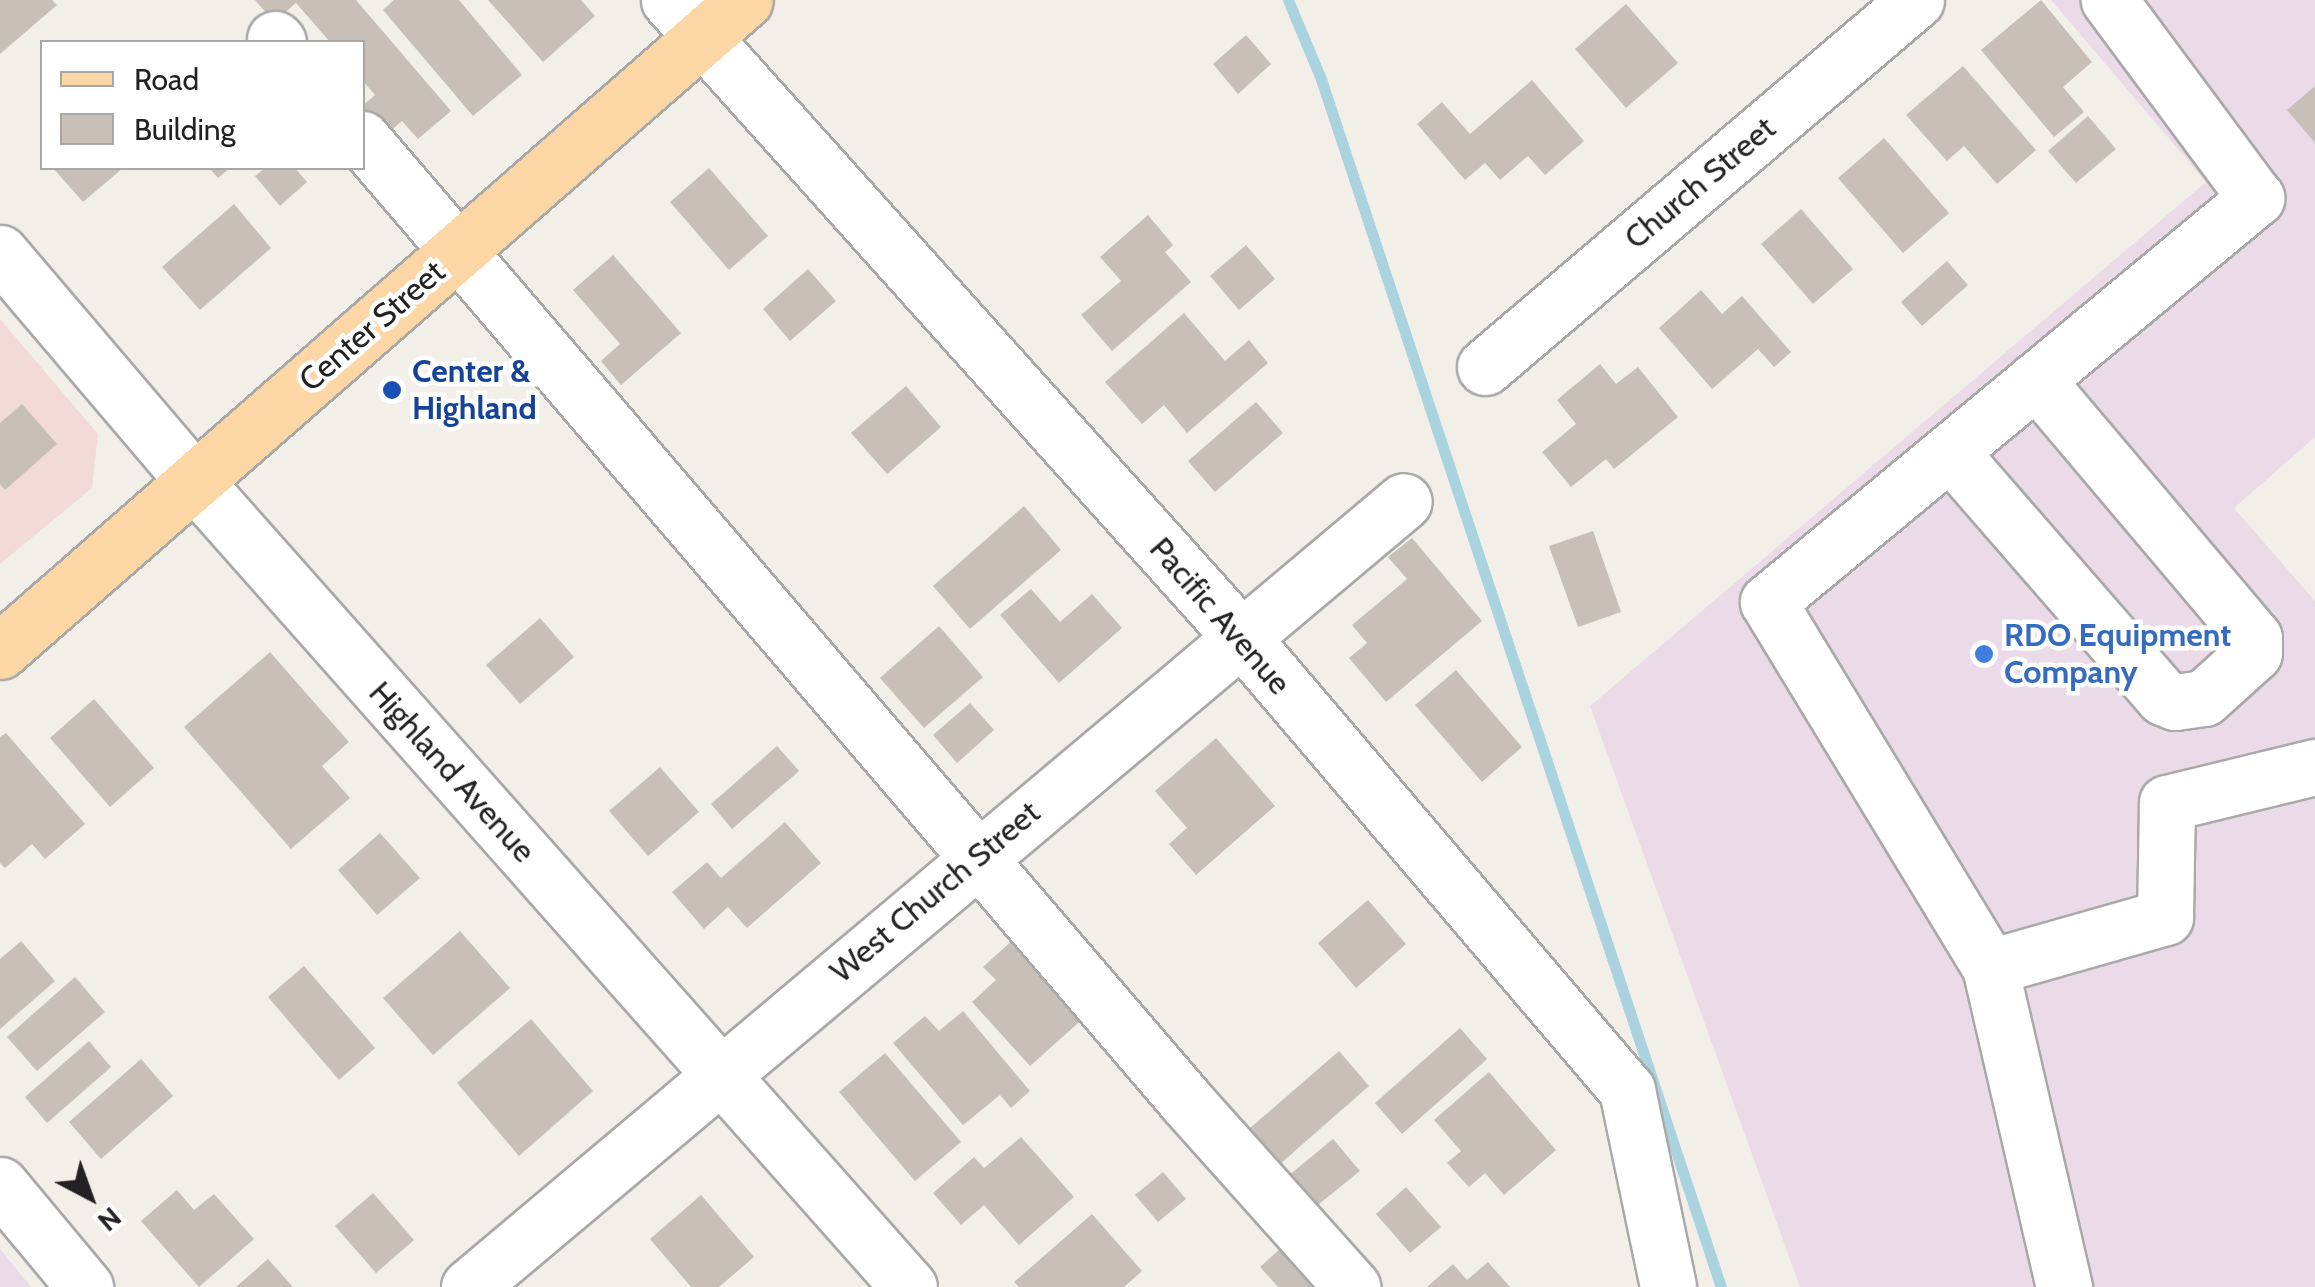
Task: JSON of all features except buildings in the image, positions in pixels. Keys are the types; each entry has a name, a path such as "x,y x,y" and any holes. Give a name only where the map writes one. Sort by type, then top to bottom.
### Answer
{"main road":[{"name":"Center Street","path":"0,651 459,250 685,19 745,0"}],"street":[{"name":"Church Street","path":"1485,367 1916,0"},
{"path":"2064,1287 1990,967 1768,602 2256,198 2109,0"},
{"name":"Pacific Avenue","path":"685,19 1241,637 1627,1090 1668,1287"},
{"path":"365,142 1352,1287"},
{"name":"Highland Avenue","path":"0,253 194,482 910,1287"},
{"path":"1950,452 2162,697 2176,702 2204,698 2254,653 2254,638 2036,380"},
{"name":"West Church Street","path":"489,1281 721,1074 1404,501"},
{"path":"1990,967 2165,917 2167,804 2315,767"},
{"path":"0,1185 85,1287"}],"shaded area":[{"name":"RDO Equipment Company","path":"2051,0 2315,0 2315,437 2234,508 2315,601 2315,1287 1800,1287 1590,706 2206,182"},
{"path":"0,319 98,434 92,488 0,564"},
{"path":"0,1249 31,1287 0,1287"}],"waterway":[{"path":"1288,0 1321,79 1721,1287"}],"place":[{"name":"Center & Highland","path":"392,390"},
{"name":"RDO Equipment Company","path":"1984,654"}]}
